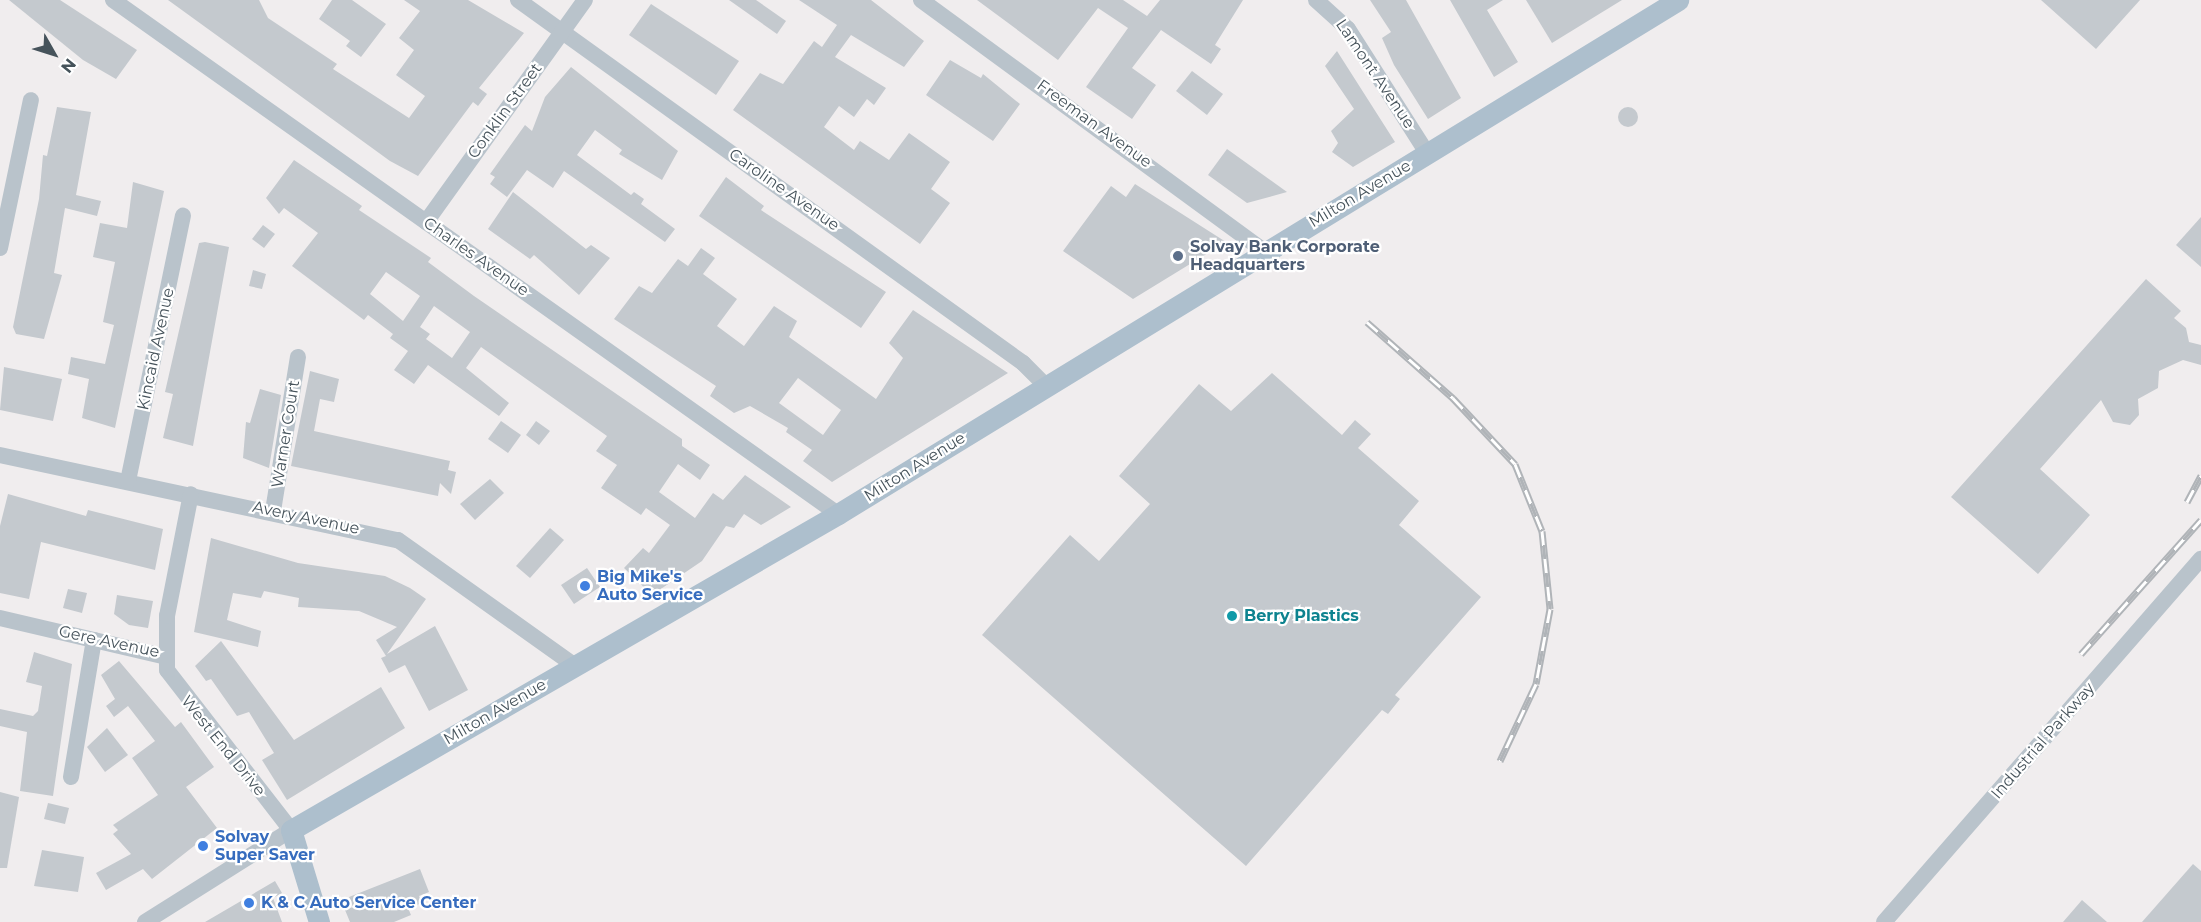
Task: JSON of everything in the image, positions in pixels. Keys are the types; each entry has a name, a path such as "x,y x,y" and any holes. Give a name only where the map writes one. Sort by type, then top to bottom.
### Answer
{"main road":[{"name":"Milton Avenue","path":"291,830 838,514 1264,251 1678,0"},
{"path":"291,830 319,922"}],"street":[{"name":"Charles Avenue","path":"112,0 838,514"},
{"name":"Caroline Avenue","path":"518,0 1023,363 1046,386"},
{"name":"Conklin Street","path":"426,222 585,0"},
{"name":"Freeman Avenue","path":"921,0 1264,251"},
{"name":"Lamont Avenue","path":"1316,0 1348,29 1427,153"},
{"path":"0,248 31,100"},
{"name":"Kincaid Avenue","path":"128,481 183,216"},
{"name":"Warner Court","path":"273,511 298,357"},
{"name":"Avery Avenue","path":"0,455 273,511 398,540 575,666"},
{"name":"Gere Avenue","path":"0,618 166,657 167,616 191,494"},
{"name":"Industrial Parkway","path":"1884,922 2201,559"},
{"path":"70,777 94,640"},
{"name":"West End Drive","path":"166,657 174,685 291,830"},
{"name":"Milton Avenue","path":"145,922 291,830"}],"building":[{"path":"9,0 60,0 137,50 116,79 83,60"},
{"path":"168,0 259,0 268,18 337,64 333,69 409,118 425,96 396,75 414,50 399,38 420,11 404,0 468,0 524,33 479,88 487,94 478,106 473,102 418,176 390,161"},
{"path":"332,0 352,0 386,24 361,57 346,46 350,41 319,19"},
{"path":"729,0 756,0 786,21 777,34"},
{"path":"799,0 871,0 924,41 904,67 851,35 835,57 886,88 874,105 867,99 854,117 839,106 824,127 854,150 860,141 889,160 909,133 950,162 931,189 950,203 920,244 733,110 760,73 783,84 814,41 822,47 837,25"},
{"path":"977,0 1123,0 1147,16 1160,0 1243,0 1215,45 1221,49 1211,64 1161,30 1132,68 1156,85 1132,119 1086,87 1128,28 1098,8 1058,60"},
{"path":"1370,0 1406,0 1461,98 1428,119 1394,65 1382,38 1391,32"},
{"path":"1450,0 1503,0 1487,10 1518,62 1494,77"},
{"path":"1526,0 1622,0 1552,43"},
{"path":"2041,0 2140,0 2096,49"},
{"path":"651,4 739,61 716,95 629,35"},
{"path":"1337,51 1395,142 1353,167 1332,152 1338,143 1331,131 1354,109 1325,66"},
{"path":"950,60 981,78 983,74 1020,104 993,141 926,95"},
{"path":"571,67 678,151 662,180 619,154 622,150 595,130 577,155 631,195 634,192 644,199 641,204 675,229 665,242 564,171 553,188 527,170 507,197 490,184 495,177 490,174 525,125 532,131 545,97"},
{"path":"1192,71 1223,94 1207,115 1176,91"},
{"path":"57,107 91,112 76,195 101,201 97,216 65,208 54,273 62,275 44,339 16,334 13,327 39,199 43,155 47,156"},
{"path":"1628,107 1635,110 1638,117 1635,124 1628,127 1621,124 1618,117 1621,110"},
{"path":"1227,149 1287,192 1247,203 1208,175"},
{"path":"294,160 362,206 359,210 431,258 428,262 474,296 682,439 682,446 710,465 700,480 678,464 659,492 695,518 713,493 723,500 745,475 791,507 761,525 744,514 734,528 726,526 702,561 652,595 624,568 643,548 649,553 670,525 646,508 641,515 601,488 617,465 596,451 607,436 481,347 466,368 509,403 499,416 428,365 414,384 394,370 408,351 390,338 393,334 368,315 364,320 292,266 318,233 284,208 279,214 266,198","holes":["386,272 420,296 403,321 370,294","434,306 470,332 452,358 426,339 430,334 420,327"]},
{"path":"726,177 764,206 761,210 886,292 861,328 699,216"},
{"path":"133,182 164,191 115,428 82,418 89,379 68,374 71,357 105,364 114,325 103,322 115,262 93,257 100,223 127,228"},
{"path":"1135,184 1226,242 1133,299 1063,251 1111,186 1126,197"},
{"path":"513,192 586,249 591,245 610,258 579,295 534,255 530,259 488,229"},
{"path":"2201,217 2201,267 2176,245"},
{"path":"263,225 275,234 264,248 252,239"},
{"path":"199,243 229,247 193,446 163,438 173,394 165,392"},
{"path":"701,248 715,258 703,274 737,299 717,326 744,346 774,306 797,321 789,337 876,399 903,358 889,343 913,310 1008,373 832,482 803,461 812,450 786,432 788,428 750,406 734,413 710,396 716,386 614,319 639,286 652,293 678,259 688,266","holes":["798,378 841,410 823,435 779,403"]},
{"path":"253,270 266,274 262,289 249,286"},
{"path":"2146,279 2181,311 2174,318 2186,328 2189,342 2201,345 2201,365 2183,360 2159,371 2158,388 2138,399 2139,415 2130,425 2113,422 2101,400 2040,469 2090,515 2038,574 1951,497"},
{"path":"4,367 62,379 53,421 0,410"},
{"path":"310,371 339,379 334,402 320,399 314,431 450,461 448,470 456,472 451,494 440,483 438,496 291,466"},
{"name":"Berry Plastics","path":"1272,373 1342,435 1355,420 1371,434 1358,448 1419,501 1399,525 1481,597 1395,695 1400,699 1388,714 1382,710 1246,866 982,635 1070,535 1099,561 1150,504 1119,476 1199,384 1231,411"},
{"path":"260,389 281,395 269,468 243,458 246,422 250,423"},
{"path":"501,421 521,435 508,453 488,439"},
{"path":"536,421 550,431 539,445 526,435"},
{"path":"490,479 504,493 475,520 460,504"},
{"path":"8,494 86,516 88,510 163,529 155,570 41,542 29,599 0,593 0,526"},
{"path":"550,528 564,540 530,578 516,566"},
{"path":"211,538 298,563 385,576 410,588 426,599 387,654 435,626 468,690 429,711 405,665 389,673 381,658 386,656 376,640 397,627 359,611 298,607 299,598 264,591 261,598 233,593 227,620 261,631 258,647 194,632"},
{"path":"587,568 600,587 574,604 561,585"},
{"path":"68,589 87,593 82,613 63,608"},
{"path":"117,595 153,601 148,628 129,625 114,614"},
{"path":"221,641 294,740 381,687 405,728 287,800 262,760 274,753 249,712 237,716 211,679 206,681 195,666"},
{"path":"34,652 72,664 53,796 20,791 27,732 0,726 0,709 33,716 38,711 42,686 26,682"},
{"path":"119,661 175,727 181,722 214,767 186,787 217,828 152,879 143,869 106,890 96,873 131,854 113,834 118,830 113,825 158,795 132,758 155,741 128,706 114,717 106,706 115,699 101,675"},
{"path":"107,728 128,755 105,772 87,747"},
{"path":"0,792 19,797 7,868 0,868"},
{"path":"48,803 69,808 65,824 44,819"},
{"path":"42,850 84,857 78,892 34,886"},
{"path":"2193,864 2201,871 2201,922 2142,922"},
{"path":"420,869 429,892 419,896 422,903 408,908 411,915 394,922 350,922 345,910 353,907 349,897"},
{"path":"275,881 282,893 273,898 282,922 205,922"},
{"path":"2082,900 2107,922 2063,922"}],"railway":[{"path":"1367,322 1453,398 1515,464 1542,531 1550,609 1536,684 1500,761"},
{"path":"2187,502 2201,476"},
{"path":"2081,654 2201,520"}],"place":[{"name":"Solvay Bank Corporate Headquarters","path":"1178,256"},
{"name":"Big Mike's Auto Service","path":"585,586"},
{"name":"Berry Plastics","path":"1232,616"},
{"name":"Solvay Super Saver","path":"203,846"},
{"name":"K & C Auto Service Center","path":"249,903"}]}
